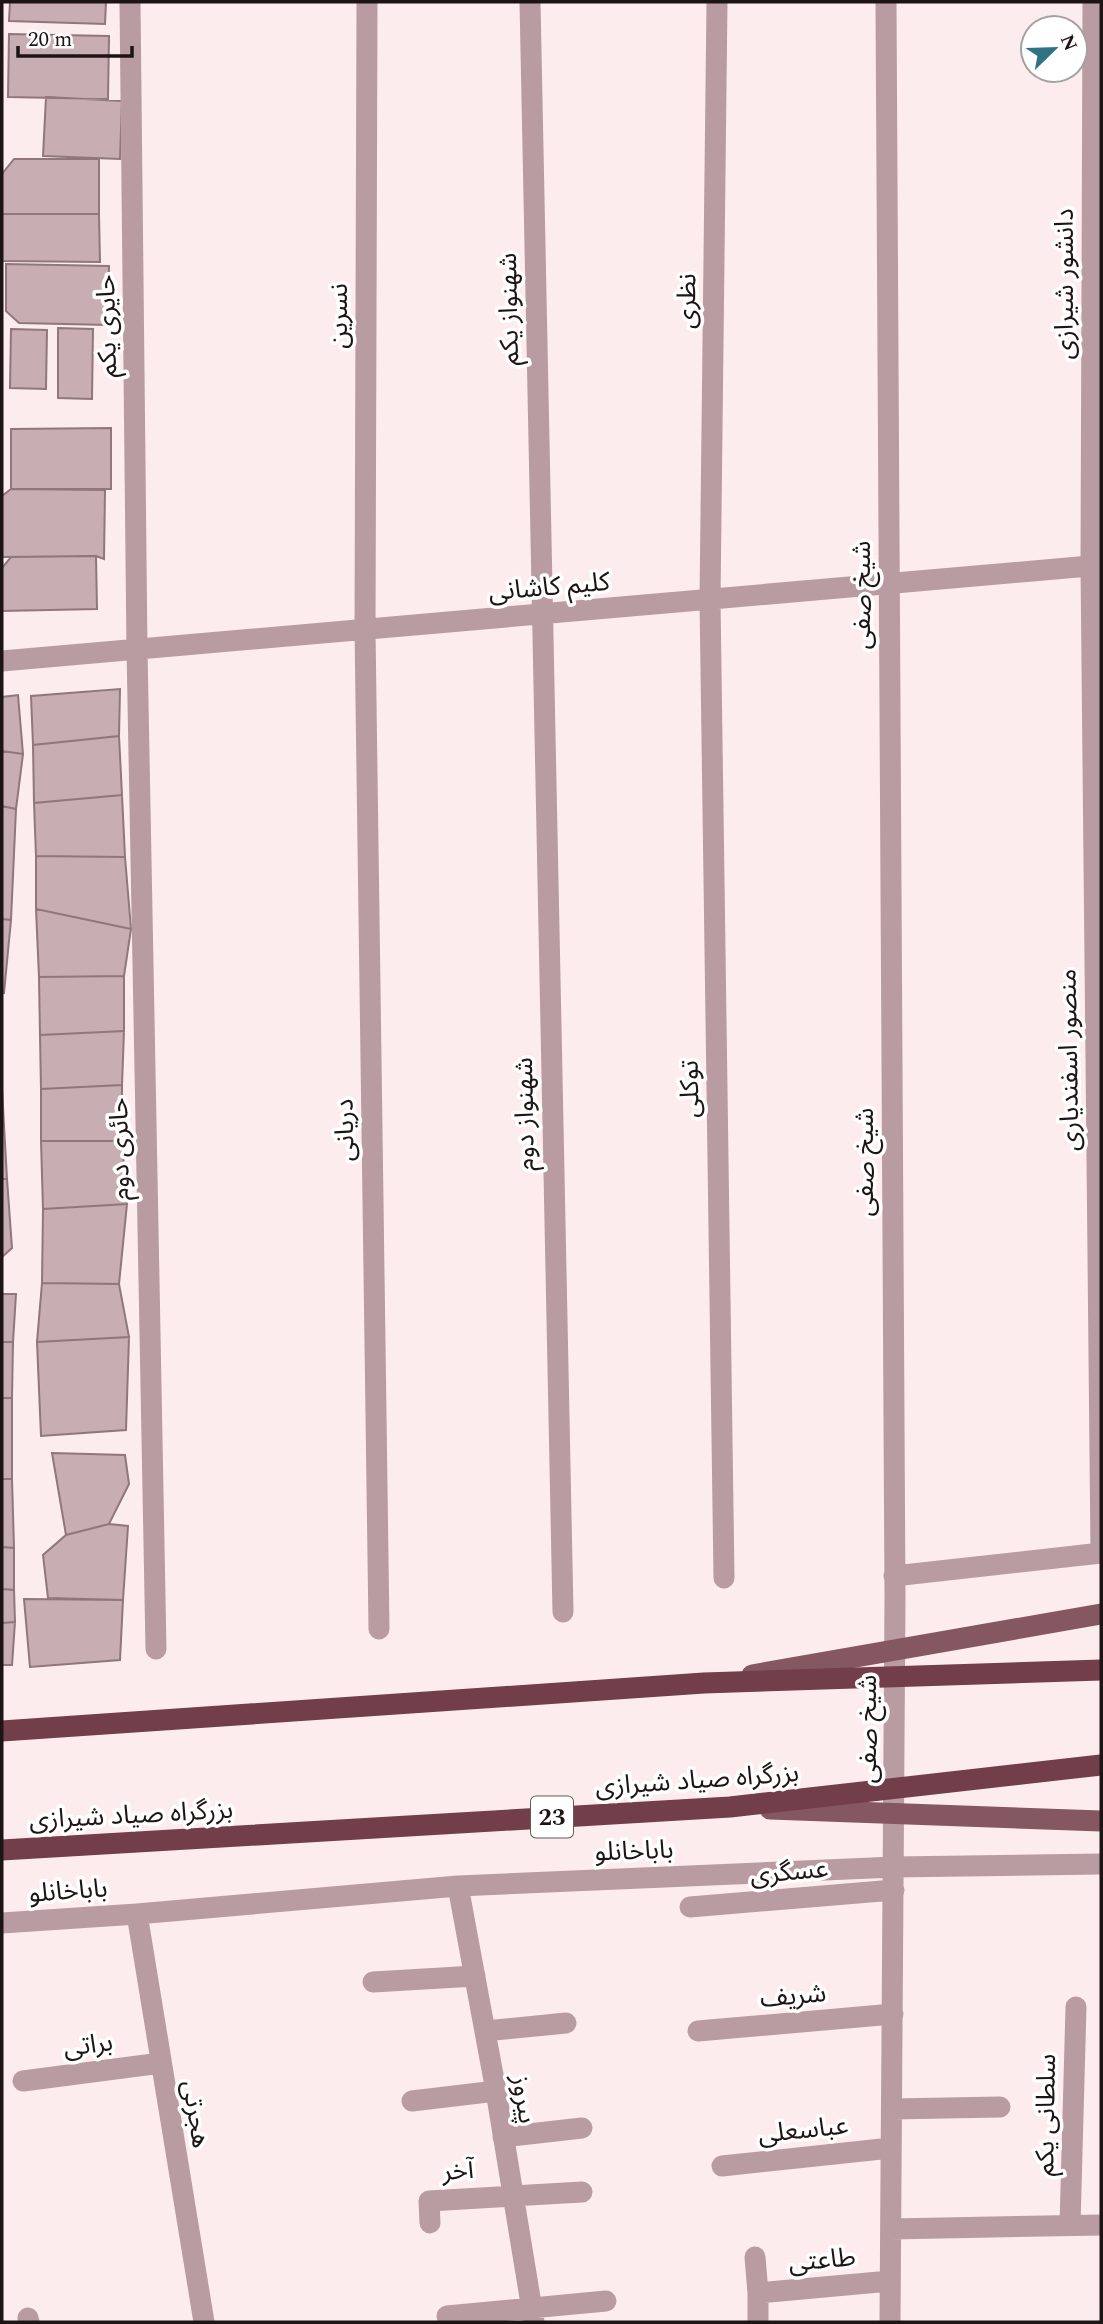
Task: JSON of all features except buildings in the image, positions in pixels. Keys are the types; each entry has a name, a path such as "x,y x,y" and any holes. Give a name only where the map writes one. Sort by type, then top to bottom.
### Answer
{"highway":[{"path":"2,1731 704,1683 1101,1670"},
{"name":"بزرگراه صیاد شیرازی","path":"2,1850 730,1807 1101,1765"}],"main road":[{"path":"704,1683 1101,1614"},
{"path":"730,1807 1101,1821"}],"street":[{"name":"حایری یکم","path":"130,2 137,649"},
{"name":"نسرین","path":"365,630 367,2"},
{"name":"شهنواز یکم","path":"530,2 542,614"},
{"name":"نظری","path":"710,600 717,2"},
{"name":"شیخ صفی","path":"886,2 895,1587 890,2322"},
{"name":"دانشور شیرازی","path":"1093,2 1096,566"},
{"name":"کلیم کاشانی","path":"2,661 1096,566"},
{"name":"منصور اسفندیاری","path":"1096,566 1101,1553"},
{"name":"توکلی","path":"710,600 724,1578"},
{"name":"شهنواز دوم","path":"542,614 563,1612"},
{"name":"دریانی","path":"365,630 379,1629"},
{"name":"حائری دوم","path":"137,649 156,1648"},
{"path":"895,1587 1101,1553"},
{"name":"باباخانلو","path":"2,1923 458,1886 894,1867 1101,1864"},
{"name":"پیروز","path":"458,1886 496,2091 533,2315"},
{"name":"عسگری","path":"690,1907 894,1890"},
{"name":"هجرتی","path":"137,1914 204,2322"},
{"path":"373,1982 475,1976"},
{"name":"سلطانی یکم","path":"1070,2225 1076,2007"},
{"name":"شریف","path":"698,2031 892,2014"},
{"path":"485,2031 566,2023"},
{"name":"براتی","path":"23,2081 160,2063"},
{"path":"412,2101 496,2091"},
{"path":"892,2109 1000,2107"},
{"path":"503,2137 582,2128"},
{"name":"عباسعلی","path":"722,2166 891,2148"},
{"path":"513,2195 582,2192"},
{"name":"آخر","path":"430,2223 429,2201 513,2195"},
{"path":"891,2229 1101,2225"},
{"path":"755,2257 758,2322"},
{"name":"طاعتی","path":"758,2293 890,2281"},
{"path":"447,2316 533,2315 606,2301"}]}
